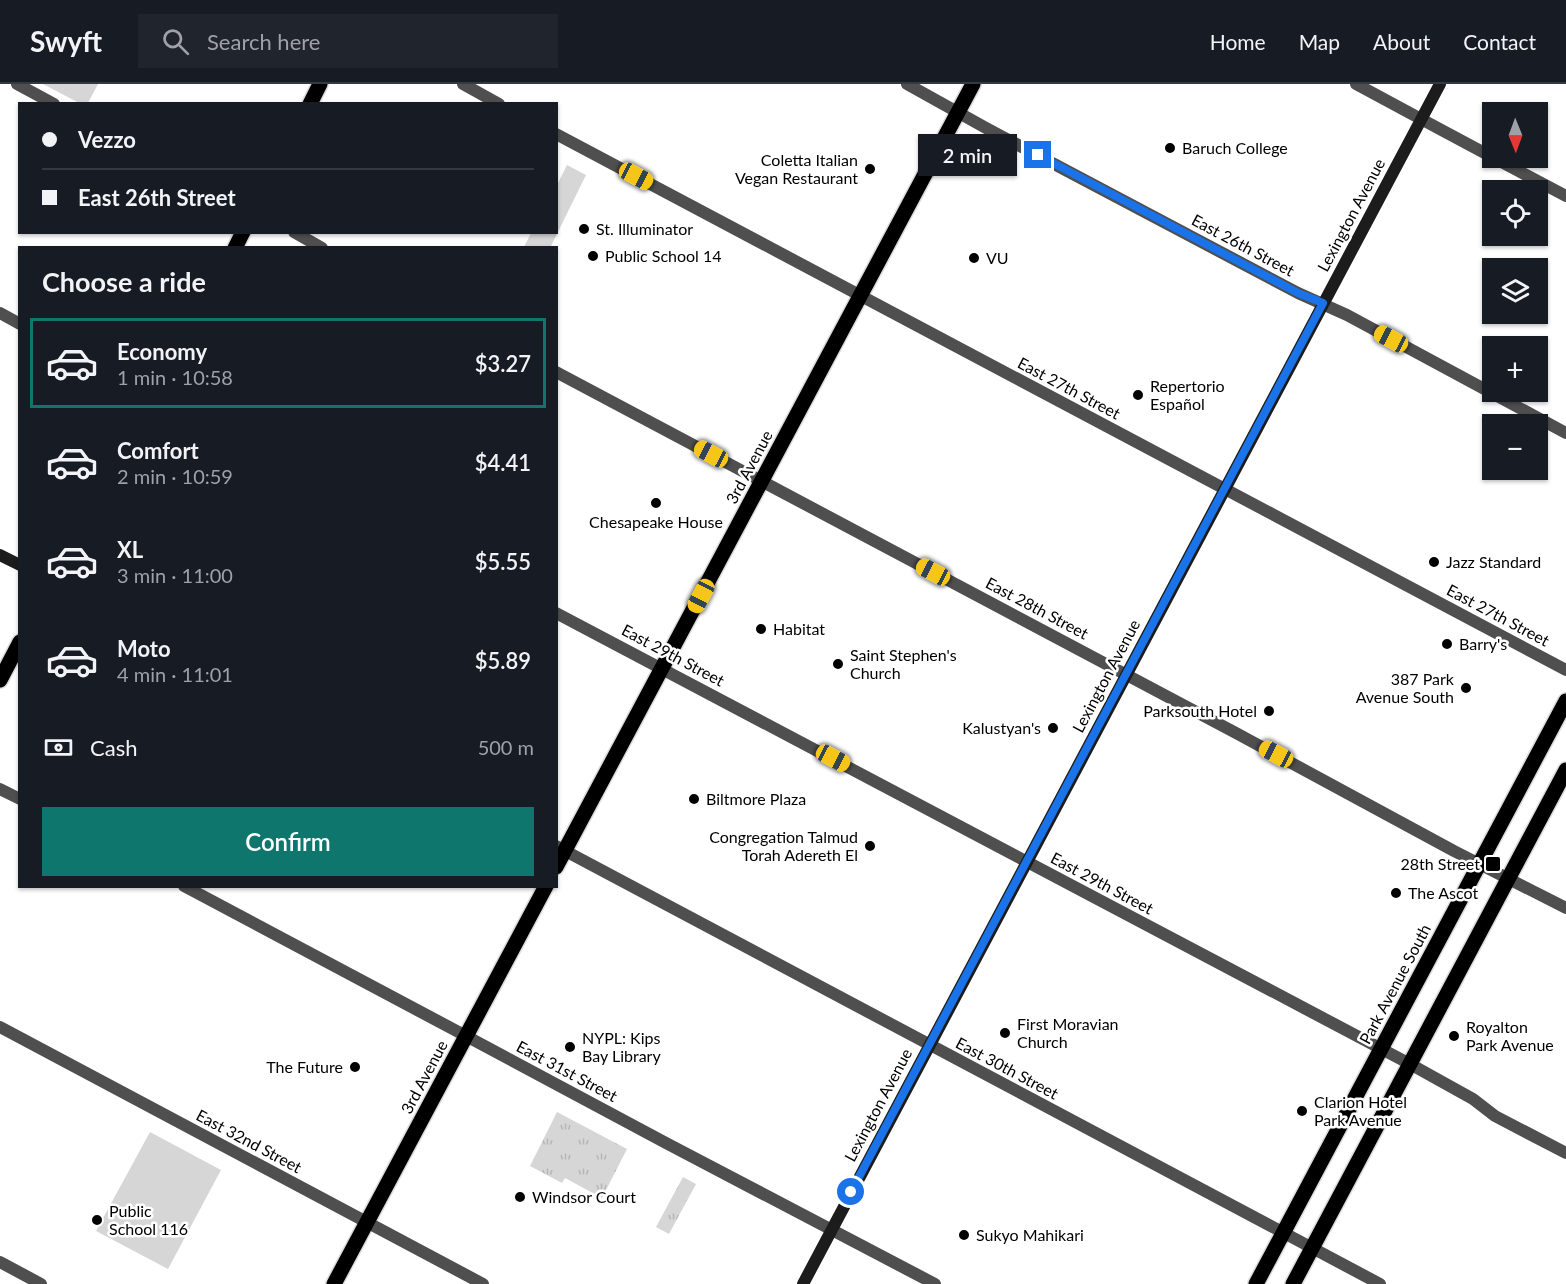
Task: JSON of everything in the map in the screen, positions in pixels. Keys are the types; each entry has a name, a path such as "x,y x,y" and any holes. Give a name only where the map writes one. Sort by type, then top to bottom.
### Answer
{"main road":[{"path":"311,102 320,84"},
{"name":"3rd Avenue","path":"561,849 663,668 973,84"},
{"name":"Lexington Avenue","path":"803,1284 1440,84"},
{"path":"0,555 18,564"},
{"path":"0,680 18,646"},
{"name":"Park Avenue South","path":"1256,1284 1566,701"},
{"path":"1293,1284 1566,770"},
{"name":"3rd Avenue","path":"334,1284 545,888"}],"street":[{"path":"17,84 50,102"},
{"path":"463,84 495,102"},
{"name":"East 26th Street","path":"907,84 1288,288 1323,303 1566,433"},
{"path":"1356,84 1482,151"},
{"name":"East 27th Street","path":"558,135 1566,670"},
{"path":"1514,168 1566,196"},
{"path":"298,234 318,246"},
{"path":"0,313 18,323"},
{"name":"East 28th Street","path":"558,373 1479,864 1566,908"},
{"name":"East 29th Street","path":"558,614 1410,1064 1473,1099 1495,1116 1566,1153"},
{"path":"0,789 18,798"},
{"name":"East 30th Street","path":"561,849 1380,1284"},
{"name":"East 31st Street","path":"188,888 935,1284"},
{"name":"East 32nd Street","path":"0,1027 483,1284"},
{"path":"0,1262 41,1284"}],"green space":[{"path":"43,84 98,84 89,102 77,102"},
{"path":"567,165 586,175 558,232 558,183"},
{"path":"530,234 557,234 551,246 524,246"},
{"path":"557,1112 627,1149 602,1198 565,1178 562,1183 530,1166"},
{"path":"150,1132 221,1170 168,1269 96,1231"},
{"path":"683,1177 696,1184 669,1234 656,1227"}],"place":[{"name":"Baruch College","path":"1170,148"},
{"name":"Coletta Italian Vegan Restaurant","path":"870,169"},
{"name":"St. Illuminator","path":"584,229"},
{"name":"Public School 14","path":"593,256"},
{"name":"VU","path":"974,258"},
{"name":"Repertorio Español","path":"1138,395"},
{"name":"Chesapeake House","path":"656,503"},
{"name":"Jazz Standard","path":"1434,562"},
{"name":"Habitat","path":"761,629"},
{"name":"Barry's","path":"1447,644"},
{"name":"Saint Stephen's Church","path":"838,664"},
{"name":"387 Park Avenue South","path":"1466,688"},
{"name":"Parksouth Hotel","path":"1269,711"},
{"name":"Kalustyan's","path":"1053,728"},
{"name":"Biltmore Plaza","path":"694,799"},
{"name":"Congregation Talmud Torah Adereth El","path":"870,846"},
{"name":"28th Street","path":"1493,864"},
{"name":"The Ascot","path":"1396,893"},
{"name":"First Moravian Church","path":"1005,1033"},
{"name":"Royalton Park Avenue","path":"1454,1036"},
{"name":"NYPL: Kips Bay Library","path":"570,1047"},
{"name":"The Future","path":"355,1067"},
{"name":"Clarion Hotel Park Avenue","path":"1302,1111"},
{"name":"Windsor Court","path":"520,1197"},
{"name":"Public School 116","path":"97,1220"},
{"name":"Sukyo Mahikari","path":"964,1235"}],"route":[{"path":"851,1192 1323,303 1298,293 1038,155"}]}
